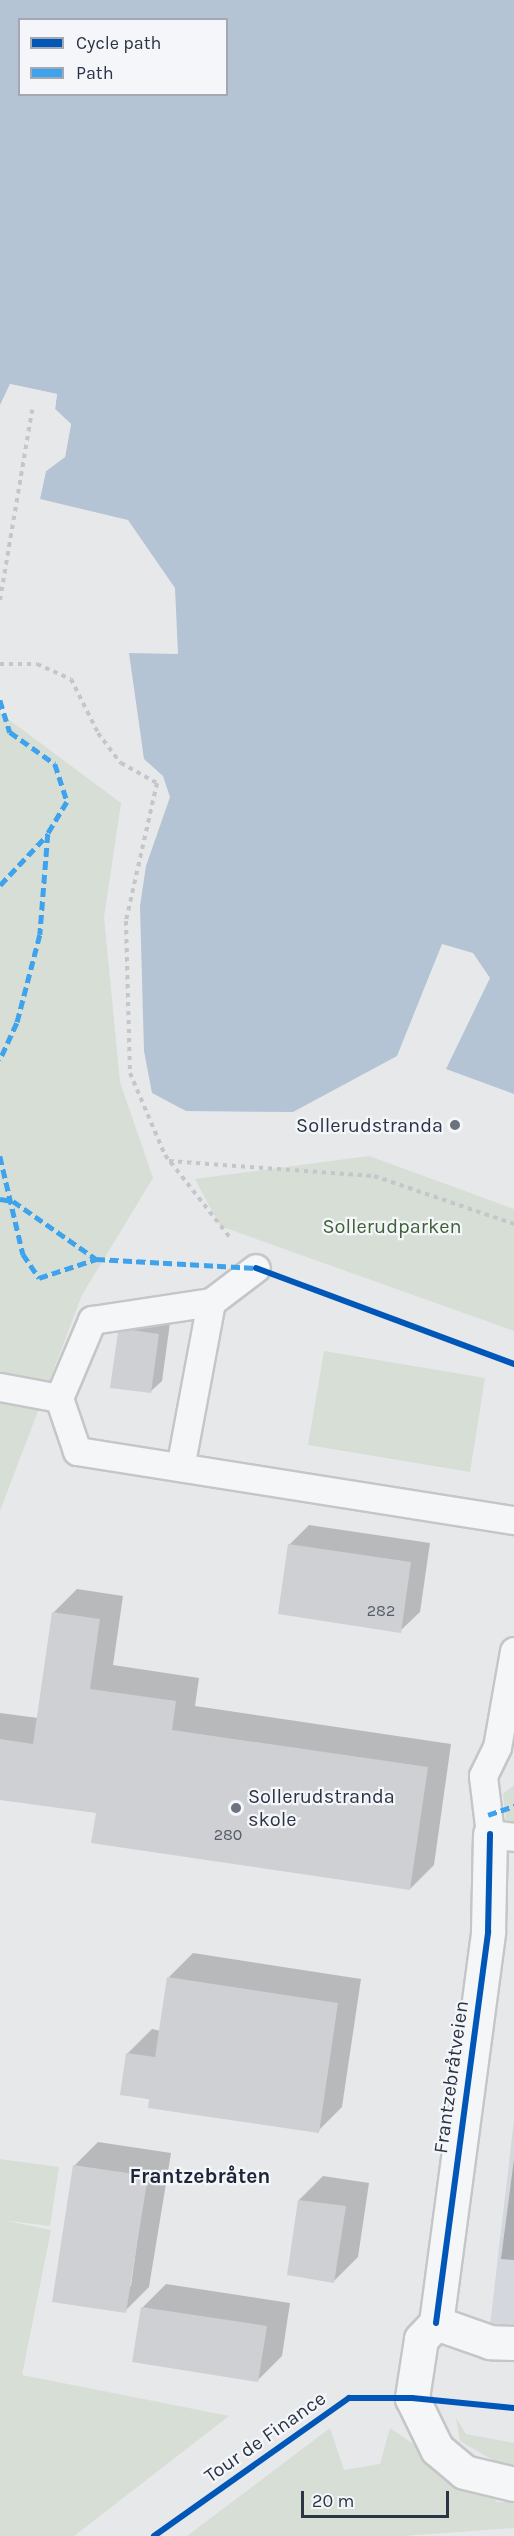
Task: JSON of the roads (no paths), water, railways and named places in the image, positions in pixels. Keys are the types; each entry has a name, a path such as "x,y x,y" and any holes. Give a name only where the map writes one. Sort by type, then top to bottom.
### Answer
{"street":[{"name":"Frantzebråtveien","path":"436,2323 502,1835"},
{"path":"514,2343 436,2323 421,2339 412,2398 437,2449 464,2472 514,2484"}],"lane":[{"path":"256,1268 211,1302 92,1320 59,1398 77,1451 514,1520"},
{"path":"180,1467 211,1302"},
{"path":"0,1387 59,1398"},
{"path":"502,1835 483,1776 496,1746 514,1651"}],"water":[{"path":"0,0 514,0 514,1094 446,1069 490,978 473,953 442,944 397,1056 293,1112 186,1111 152,1093 144,1051 140,906 146,866 170,797 163,776 144,759 129,653 178,654 175,588 128,520 40,499 46,471 65,457 71,424 55,409 57,394 10,384 0,405"}],"place":[{"name":"Sollerudstranda","path":"455,1125"},
{"name":"Sollerudstranda skole","path":"236,1808"}],"district":[{"name":"Frantzebråten","path":"200,2176"}],"park label":[{"name":"Sollerudparken","path":"392,1226"}]}
